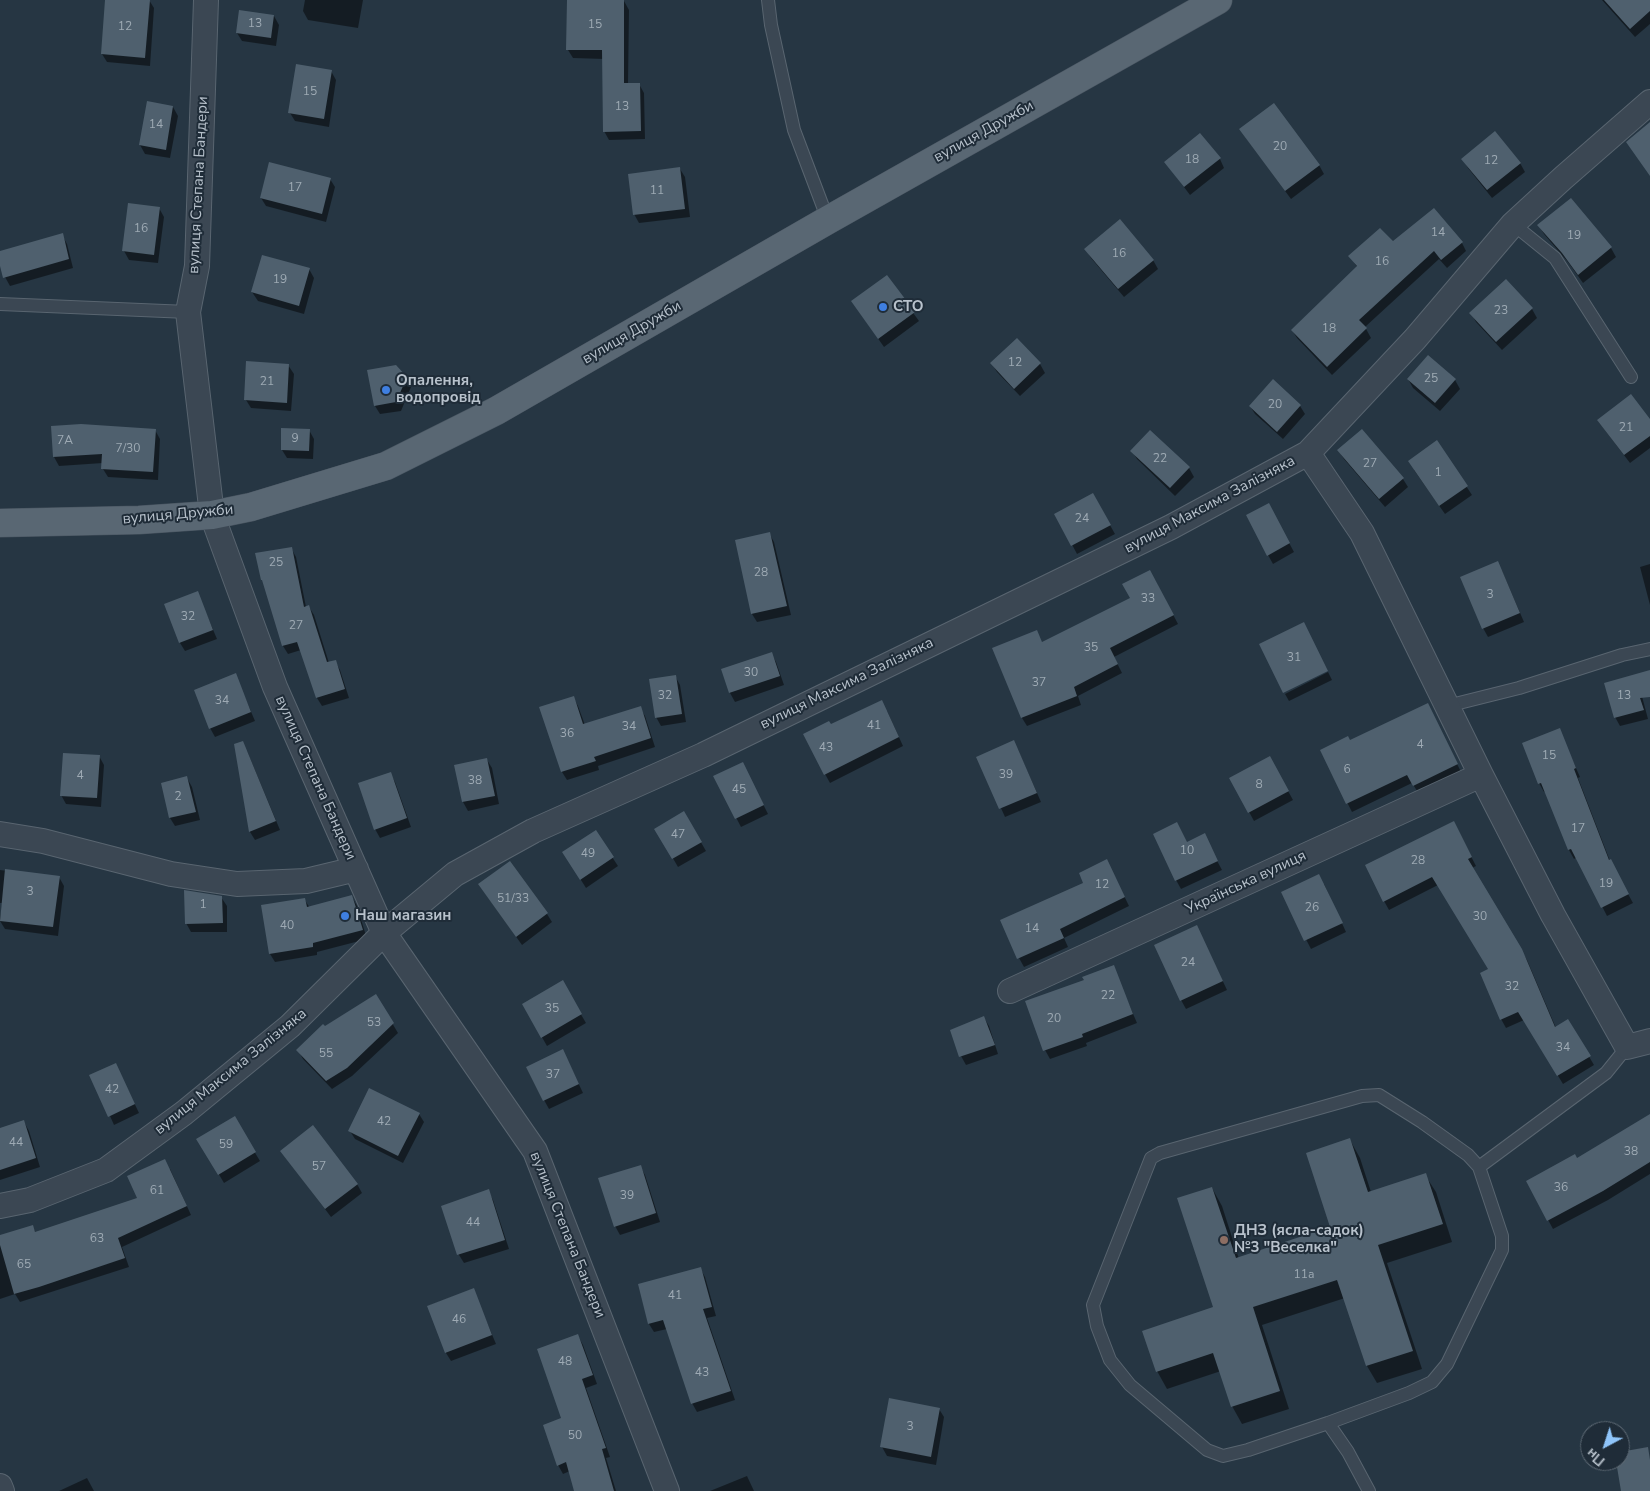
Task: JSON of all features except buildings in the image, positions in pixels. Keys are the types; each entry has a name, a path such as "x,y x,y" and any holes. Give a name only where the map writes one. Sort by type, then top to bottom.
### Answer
{"main road":[{"name":"вулиця Дружби","path":"0,523 139,520 212,515 251,508 386,466 496,411 828,220 1218,0"}],"street":[{"name":"вулиця Степана Бандери","path":"206,0 197,266 188,312 212,515 274,687 384,933 535,1151 667,1491"},
{"name":"вулиця Максима Залізняка","path":"0,1206 30,1200 106,1170 184,1113 290,1026 384,933 455,874 534,832 703,755 1171,527 1308,453 1415,339 1513,224 1650,102"},
{"path":"1308,453 1362,533 1481,775 1553,915 1627,1048 1650,1041"},
{"name":"Українська вулиця","path":"1010,991 1481,775"},
{"path":"0,834 43,841 171,874 237,884 306,881 356,869"},
{"path":"0,1486 2,1491"}],"lane":[{"path":"768,0 771,25 794,130 828,220"},
{"path":"1513,224 1555,258 1631,377"},
{"path":"0,304 188,312"},
{"path":"1447,706 1519,688 1622,655 1650,649"},
{"path":"1479,1167 1606,1072 1627,1048"},
{"path":"1362,1096 1379,1096 1422,1122 1468,1156 1479,1167 1502,1236 1502,1250 1447,1364 1432,1382 1328,1423 1248,1450 1223,1456 1207,1450 1130,1385 1110,1360 1097,1326 1093,1305 1151,1158 1160,1153 1362,1096"},
{"path":"1328,1423 1348,1452 1369,1491"}],"place":[{"name":"СТО","path":"883,307"},
{"name":"Опалення, водопровід","path":"386,390"},
{"name":"Наш магазин","path":"345,916"},
{"name":"ДНЗ (ясла-садок) №3 \"Веселка\"","path":"1224,1240"}]}
